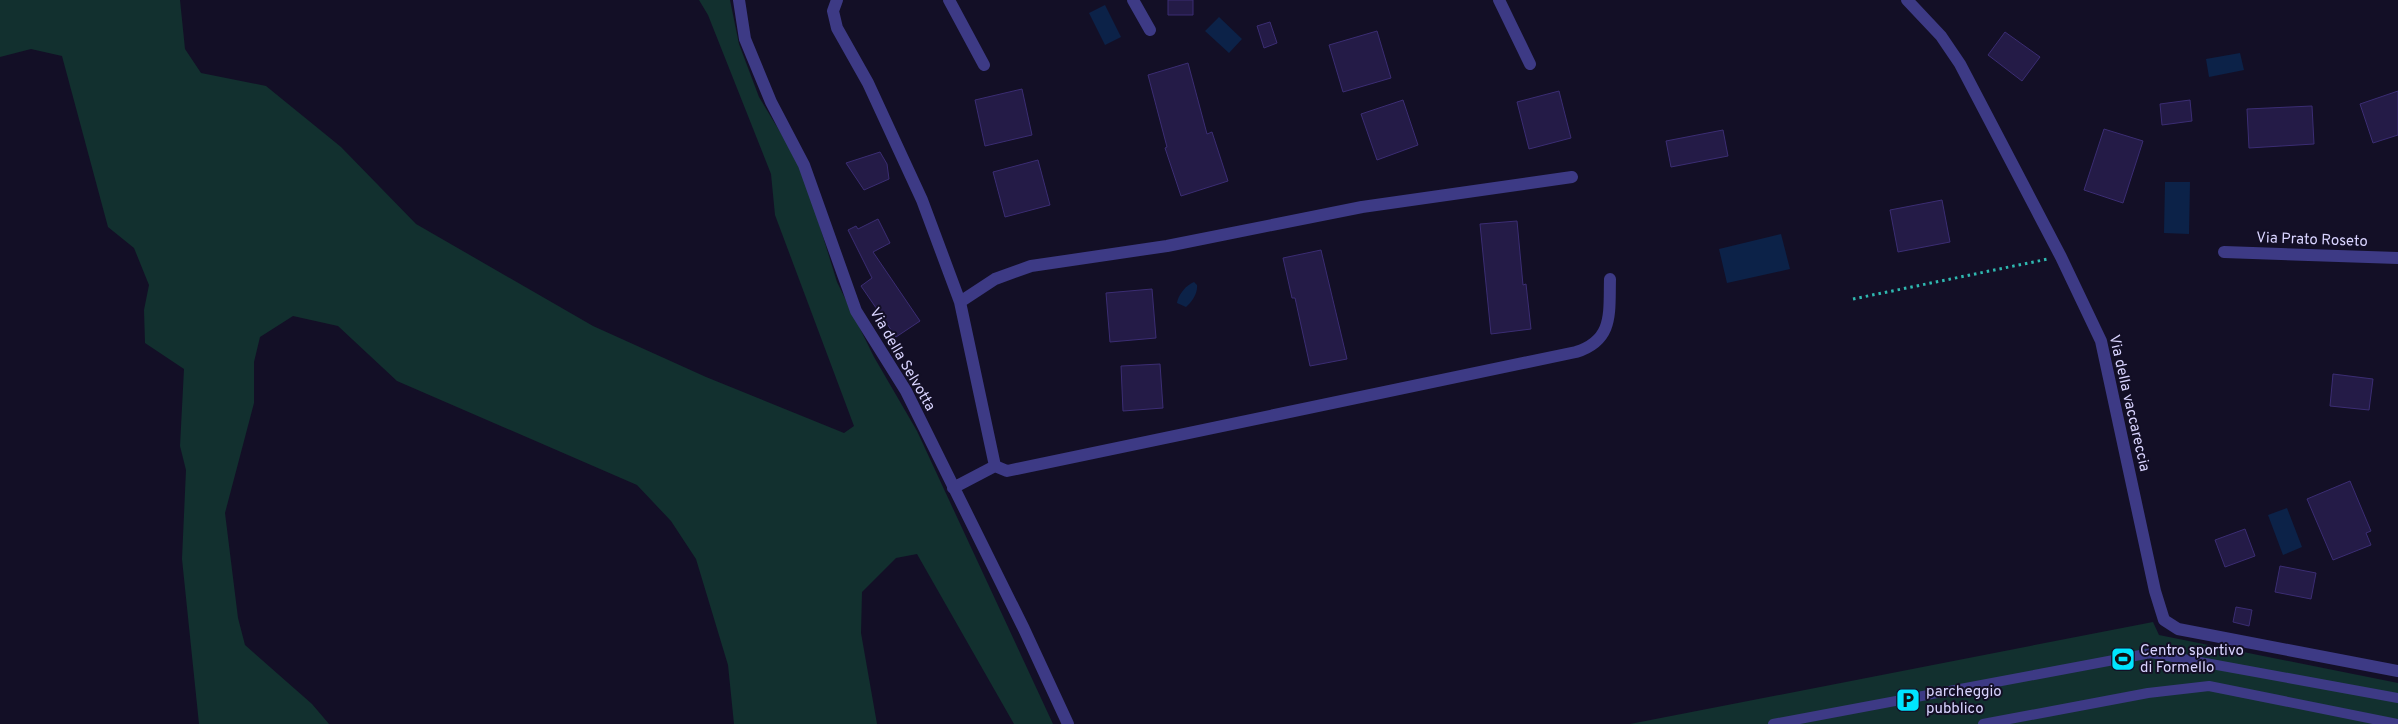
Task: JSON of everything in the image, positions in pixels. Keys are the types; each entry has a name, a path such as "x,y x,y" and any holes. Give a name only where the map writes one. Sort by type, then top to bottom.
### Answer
{"street":[{"name":"Via della Selvotta","path":"739,0 745,39 772,102 804,165 856,311 906,391 1024,630 1068,724"},
{"path":"837,0 833,10 837,28 868,83 922,200 960,302 995,466"},
{"path":"949,0 984,64"},
{"path":"1134,0 1150,30"},
{"path":"1499,0 1530,64"},
{"name":"Via della vaccareccia","path":"1907,0 1941,36 1960,64 2061,257 2101,341 2155,592 2164,620 2178,629 2398,671"},
{"path":"960,302 995,279 1031,266 1167,246 1362,207 1572,177"},
{"name":"Via Prato Roseto","path":"2224,252 2398,258"},
{"path":"995,466 1007,471 1576,352 1595,344 1604,334 1609,313 1610,279"},
{"path":"953,488 995,466"}],"lane":[{"path":"1773,724 2151,653 2398,698"},
{"path":"1983,724 2148,693 2209,686 2398,724"}],"path":[{"path":"1853,299 2061,257"}],"green space":[{"path":"0,0 180,0 185,49 201,73 266,86 341,147 416,224 593,326 706,377 844,433 854,426 775,215 771,174 708,15 699,0 730,0 739,44 759,97 797,160 837,282 874,357 917,431 1053,724 1014,724 917,554 896,558 862,592 861,633 877,724 734,724 728,665 696,559 671,521 637,485 397,381 338,326 293,316 260,337 254,362 254,403 225,513 238,618 245,645 312,704 329,724 199,724 182,559 186,470 180,446 184,369 145,343 144,310 149,285 134,248 108,227 62,56 31,49 0,57"},
{"name":"Centro sportivo di Formello","path":"2153,622 2159,635 2398,683 2398,724 1630,724"}],"water":[{"path":"1105,5 1121,37 1105,45 1089,13"},
{"path":"1219,17 1242,39 1229,53 1205,31"},
{"path":"2240,53 2244,70 2209,77 2206,59"},
{"path":"2165,182 2190,182 2189,234 2164,233"},
{"path":"1781,234 1790,269 1727,283 1719,249"},
{"path":"1194,282 1197,285 1197,291 1190,303 1186,307 1177,303 1183,291"},
{"path":"2287,508 2302,547 2283,555 2268,515"}],"building":[{"path":"1168,0 1193,0 1193,15 1168,15"},
{"path":"1270,22 1277,43 1264,48 1257,26"},
{"path":"1377,31 1391,78 1343,92 1329,45"},
{"path":"2005,32 2040,57 2022,81 1988,55"},
{"path":"1188,63 1207,134 1212,132 1228,181 1181,196 1165,148 1167,147 1148,75"},
{"path":"1022,89 1032,135 985,146 975,100"},
{"path":"1559,91 1571,138 1529,149 1517,102"},
{"path":"2398,91 2398,135 2373,143 2360,104"},
{"path":"1403,100 1418,145 1377,160 1361,114"},
{"path":"2190,100 2192,121 2162,125 2160,104"},
{"path":"2312,106 2314,144 2249,148 2247,109"},
{"path":"2104,129 2143,141 2123,203 2084,190"},
{"path":"1723,130 1728,156 1671,167 1666,141"},
{"path":"880,152 887,164 889,179 864,190 846,163"},
{"path":"1038,160 1050,205 1005,217 993,172"},
{"path":"1942,200 1950,242 1898,252 1890,210"},
{"path":"878,219 890,243 873,252 920,321 896,337 861,286 872,278 848,230 856,226 858,229"},
{"path":"1517,221 1523,285 1526,284 1531,329 1491,334 1480,224"},
{"path":"1321,250 1347,359 1310,366 1295,298 1292,298 1283,258"},
{"path":"1152,289 1156,338 1110,342 1106,293"},
{"path":"1160,364 1163,408 1123,411 1121,366"},
{"path":"2333,374 2373,379 2369,410 2330,406"},
{"path":"2350,481 2371,531 2366,533 2371,545 2333,560 2307,499"},
{"path":"2245,529 2255,556 2225,567 2215,540"},
{"path":"2280,566 2316,573 2311,599 2275,592"},
{"path":"2236,607 2252,610 2249,626 2233,622"}],"place":[{"name":"Centro sportivo di Formello","path":"2123,659"},
{"name":"parcheggio pubblico","path":"1908,700"}]}
